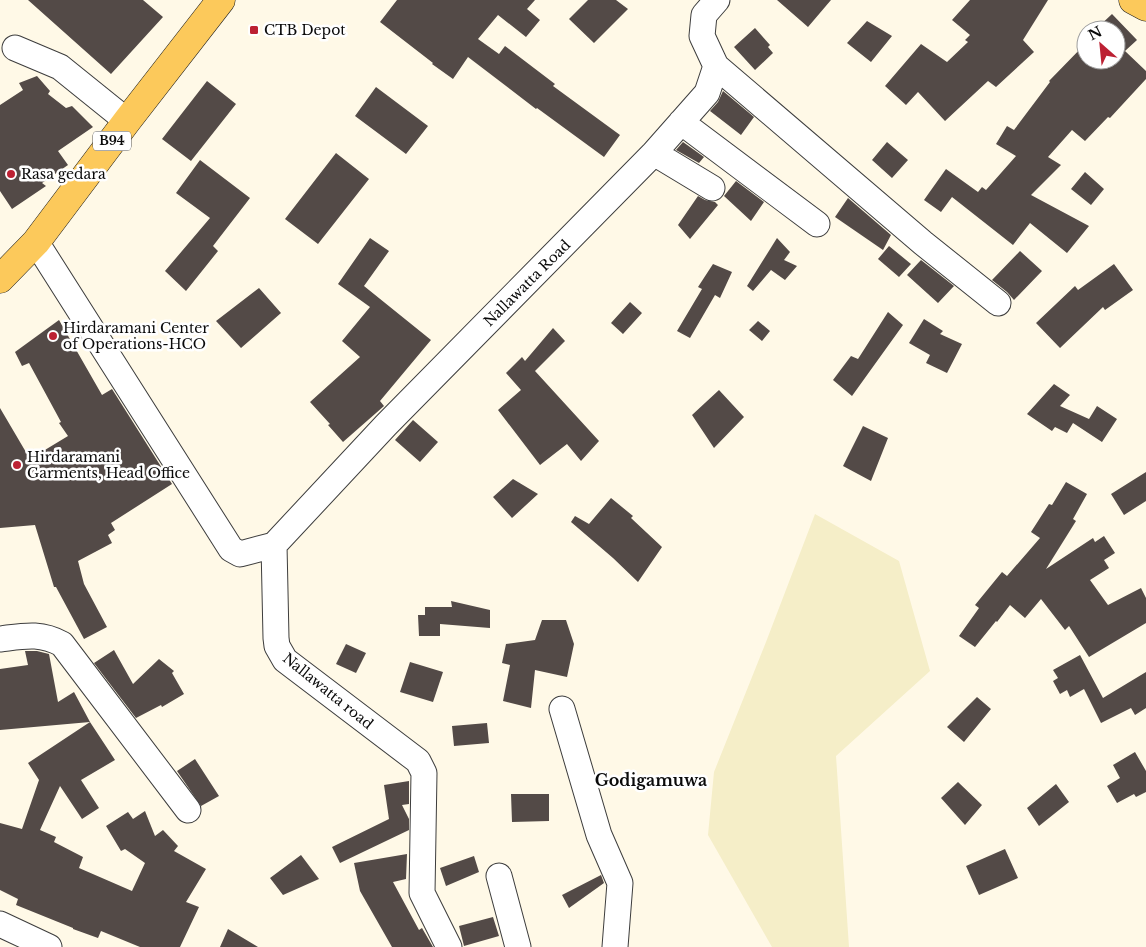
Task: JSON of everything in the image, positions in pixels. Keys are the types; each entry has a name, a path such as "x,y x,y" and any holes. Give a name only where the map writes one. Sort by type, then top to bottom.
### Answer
{"main road":[{"name":"B94","path":"0,279 36,242 126,121 222,0"},
{"path":"1133,0 1146,7"}],"street":[{"path":"717,0 704,15 702,36 716,66 922,243 998,303"},
{"path":"14,48 60,67 126,121"},
{"name":"Nallawatta Road","path":"274,546 386,425 654,153 706,92 716,66"},
{"path":"681,122 817,224"},
{"path":"654,153 712,188"},
{"path":"36,242 231,550 240,554 274,546"},
{"name":"Nallawatta road","path":"274,546 276,638 280,653 285,660 418,761 422,767 424,773 422,894 449,947"},
{"path":"0,639 37,635 51,638 62,644 188,810"},
{"path":"562,709 599,835 620,883 615,947"},
{"path":"499,876 518,947"},
{"path":"0,924 49,947"}],"shaded area":[{"path":"815,514 899,561 930,671 836,756 849,947 772,947 708,835 714,772"}],"building":[{"path":"28,0 143,0 163,17 111,74"},
{"path":"397,0 535,0 527,9 540,20 526,37 498,15 478,39 499,54 505,46 555,84 553,86 620,135 604,157 536,109 468,57 453,79 380,22"},
{"path":"588,0 616,0 628,9 594,43 569,19"},
{"path":"777,0 831,0 808,27"},
{"path":"970,0 1048,0 1023,40 1034,52 996,87 988,81 945,121 918,92 906,105 885,86 921,44 947,62 968,42 965,40 970,35 952,20"},
{"path":"1112,14 1118,20 1106,20"},
{"path":"867,21 892,36 871,62 847,43"},
{"path":"755,28 770,45 768,47 773,53 755,70 734,47"},
{"path":"1126,29 1137,40 1126,50"},
{"path":"1126,52 1146,71 1146,79 1110,118 1108,117 1085,141 1072,130 1048,157 1061,165 1031,195 1089,226 1067,253 1030,223 1013,245 952,197 941,212 924,200 946,169 978,192 982,187 986,190 1016,156 996,144 1007,126 1014,130 1049,81 1076,53 1076,70 1126,70"},
{"path":"37,76 50,91 48,94 66,108 72,106 93,127 58,151 68,165 42,183 46,186 12,209 0,191 0,105 23,90 19,83"},
{"path":"207,81 236,104 191,161 162,139"},
{"path":"376,87 428,126 406,154 355,116"},
{"path":"723,91 754,117 741,135 710,111 718,102"},
{"path":"683,142 704,157 699,163 676,150"},
{"path":"887,142 908,160 892,178 872,160"},
{"path":"336,153 369,179 318,244 285,219"},
{"path":"200,160 250,198 213,246 218,251 186,291 165,271 210,218 176,193"},
{"path":"1085,172 1104,189 1091,205 1071,189"},
{"path":"736,181 764,202 751,221 724,196"},
{"path":"698,196 715,202 718,205 690,239 678,225"},
{"path":"848,198 891,235 883,250 835,217"},
{"path":"370,238 389,251 364,286 431,340 380,401 384,406 343,442 310,402 360,357 342,341 370,307 338,284"},
{"path":"777,238 790,252 784,260 797,266 785,280 771,270 753,291 747,286"},
{"path":"889,246 911,264 899,277 878,259"},
{"path":"1020,251 1042,271 1014,300 992,280"},
{"path":"921,260 954,286 938,303 907,275"},
{"path":"713,264 732,272 720,298 715,295 690,338 677,331 702,289 698,287"},
{"path":"1114,264 1133,290 1105,310 1103,307 1060,348 1036,323 1075,286 1078,290"},
{"path":"259,288 281,313 241,348 216,321"},
{"path":"630,302 642,313 623,334 611,323"},
{"path":"888,312 903,325 852,396 833,380 851,356 858,359"},
{"path":"924,319 943,331 940,334 962,344 947,373 926,363 930,355 909,343"},
{"path":"59,320 102,395 112,389 172,484 111,523 115,530 108,535 112,543 78,561 84,584 107,627 84,639 56,587 54,587 35,525 0,528 0,408 30,459 68,436 59,423 61,422 29,363 22,366 15,352"},
{"path":"758,321 770,331 762,341 749,330"},
{"path":"553,328 565,341 535,371 599,441 581,461 567,444 540,465 498,410 521,390 506,373 522,357 525,361"},
{"path":"1054,384 1070,395 1060,406 1089,419 1097,406 1117,419 1102,442 1073,423 1067,433 1055,427 1052,431 1027,414"},
{"path":"719,390 744,417 714,448 692,415"},
{"path":"413,420 438,442 420,462 395,440"},
{"path":"863,426 888,438 871,481 843,466"},
{"path":"1146,472 1146,501 1124,515 1111,494"},
{"path":"513,479 538,494 512,518 493,497"},
{"path":"1066,482 1087,494 1073,519 1076,521 1046,569 1093,538 1095,542 1104,536 1115,553 1104,560 1109,568 1090,580 1108,605 1141,588 1146,598 1146,623 1089,657 1069,626 1065,630 1041,599 1025,618 1010,605 975,647 959,636 979,608 975,605 1002,572 1007,576 1040,538 1031,532 1049,504 1052,505"},
{"path":"611,498 633,516 631,518 662,547 638,582 571,522 575,516 589,524"},
{"path":"451,601 490,610 490,628 440,624 440,636 419,636 418,615 425,615 425,607 452,607"},
{"path":"542,620 566,620 574,644 567,677 535,670 531,708 503,701 510,665 502,663 506,644 535,640"},
{"path":"346,644 366,653 356,673 336,664"},
{"path":"114,650 133,684 159,659 174,671 172,673 184,694 162,707 161,705 136,718 94,663"},
{"path":"25,651 49,654 58,702 74,692 90,722 0,730 0,669 28,665"},
{"path":"1080,655 1103,698 1146,672 1146,708 1135,715 1131,708 1101,723 1084,689 1070,697 1067,690 1060,694 1053,681 1058,678 1053,670"},
{"path":"410,662 443,672 433,702 400,692"},
{"path":"977,697 991,709 964,742 947,727"},
{"path":"90,722 115,760 81,780 99,808 82,819 60,786 40,830 56,837 54,842 83,857 79,868 132,891 145,863 125,849 121,851 106,826 128,812 133,819 145,811 155,836 163,830 178,846 174,851 206,869 186,902 199,907 180,947 140,947 101,931 98,938 16,905 18,899 0,890 0,823 22,829 39,780 28,763"},
{"path":"487,723 489,743 454,746 452,726"},
{"path":"1135,752 1146,771 1146,792 1136,797 1134,794 1117,803 1107,786 1120,778 1113,765"},
{"path":"195,759 219,796 201,806 177,771"},
{"path":"409,781 409,804 402,805 409,819 409,830 340,863 332,847 389,819 384,785"},
{"path":"958,782 982,805 965,825 941,798"},
{"path":"1056,784 1069,802 1039,826 1027,808"},
{"path":"511,794 549,794 549,821 512,822"},
{"path":"1005,849 1018,878 979,895 966,866"},
{"path":"407,854 406,879 393,882 419,930 422,928 433,947 392,947 360,891 354,863"},
{"path":"301,855 319,879 283,895 270,878"},
{"path":"474,856 479,872 446,886 440,868"},
{"path":"601,875 604,883 569,908 562,895"},
{"path":"493,917 499,936 464,946 459,926"},
{"path":"228,929 258,947 220,947"}],"place":[{"name":"CTB Depot","path":"254,30"},
{"name":"Rasa gedara","path":"11,174"},
{"name":"Hirdaramani Center of Operations-HCO","path":"53,336"},
{"name":"Hirdaramani Garments, Head Office","path":"17,465"}],"district":[{"name":"Godigamuwa","path":"651,780"}]}
